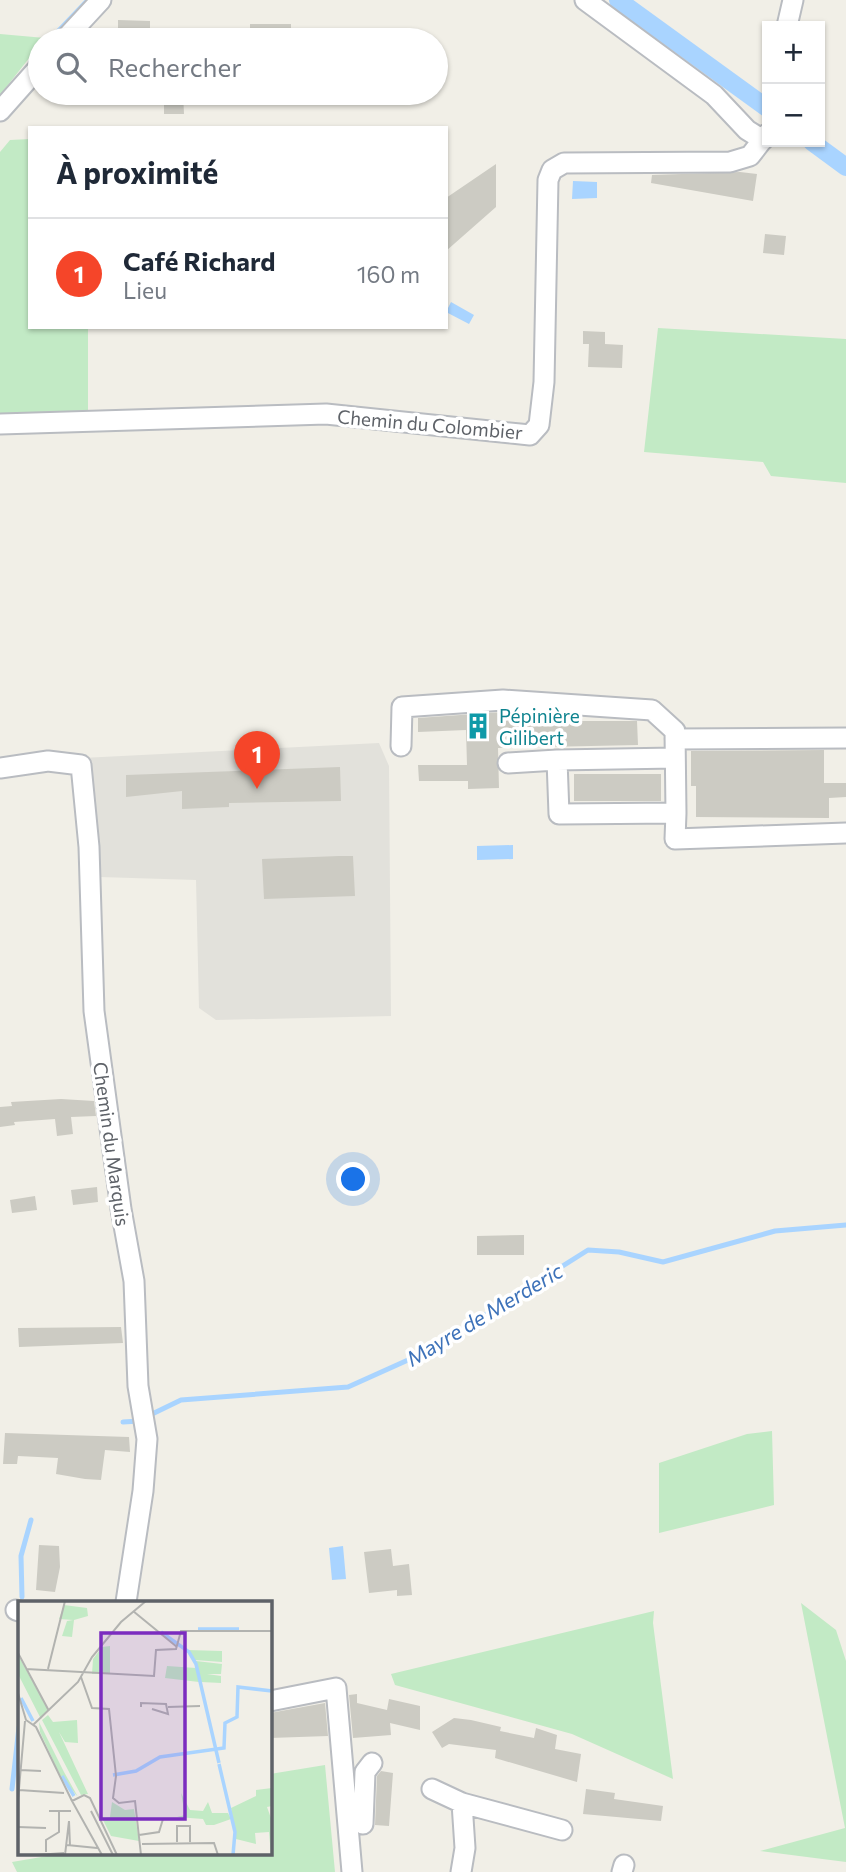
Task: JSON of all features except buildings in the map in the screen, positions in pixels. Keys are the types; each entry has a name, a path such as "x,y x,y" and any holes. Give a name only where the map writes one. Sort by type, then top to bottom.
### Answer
{"street":[{"path":"75,28 101,0"},
{"path":"585,0 714,95 747,130 762,136"},
{"path":"788,21 793,0"},
{"path":"0,111 28,80"},
{"name":"Chemin du Colombier","path":"0,424 326,414 514,436 530,435 539,425 544,382 548,180 552,170 564,163 730,162 750,156 762,141"},
{"path":"401,746 402,707 503,700 652,710 675,732 675,839 846,833"},
{"path":"508,763 675,748 846,738"},
{"path":"558,760 559,814 676,813"},
{"name":"Chemin du Marquis","path":"0,768 48,761 81,765 89,847 94,1012 121,1209 134,1281 134,1333 144,1420 143,1491 126,1601"},
{"path":"271,1701 336,1688 352,1872"},
{"path":"363,1824 365,1772 372,1763"},
{"path":"432,1789 462,1803 562,1830"},
{"path":"461,1872 465,1848 462,1803"}],"shaded area":[{"path":"379,743 389,766 391,1016 216,1020 199,1008 196,880 100,877 82,758"}],"green space":[{"path":"0,34 28,36 28,60 0,95"},
{"path":"28,139 28,329 88,329 88,415 0,418 0,152 10,140"},
{"path":"658,328 846,339 846,483 771,476 763,462 644,452"},
{"path":"772,1431 774,1505 659,1533 659,1463 747,1434"},
{"path":"801,1603 836,1630 846,1661 846,1862 760,1851 845,1828"},
{"path":"654,1611 653,1623 673,1779 572,1734 395,1685 391,1674"},
{"path":"325,1765 335,1872 17,1872 12,1862 59,1854 271,1854 271,1774"}],"water":[{"path":"573,181 597,182 597,198 572,199"},
{"path":"451,302 474,315 469,324 448,313"},
{"path":"513,845 513,859 477,860 477,846"},
{"path":"343,1546 346,1579 332,1580 329,1548"}],"waterway":[{"path":"61,28 88,0"},
{"path":"618,0 762,104"},
{"path":"819,147 846,167"},
{"name":"Mayre de Merderic","path":"148,1416 181,1400 348,1387 428,1351 588,1250 619,1252 663,1262 775,1231 846,1225"},
{"name":"Mayre de Merderic","path":"123,1422 140,1421"},
{"name":"Mayre de Merderic","path":"22,1597 21,1556 31,1520"},
{"name":"Mayre de Merderic","path":"12,1789 18,1736"}],"place":[{"name":"Pépinière Gilibert","path":"478,726"},
{"name":"Café Richard","path":"257,789"}]}
